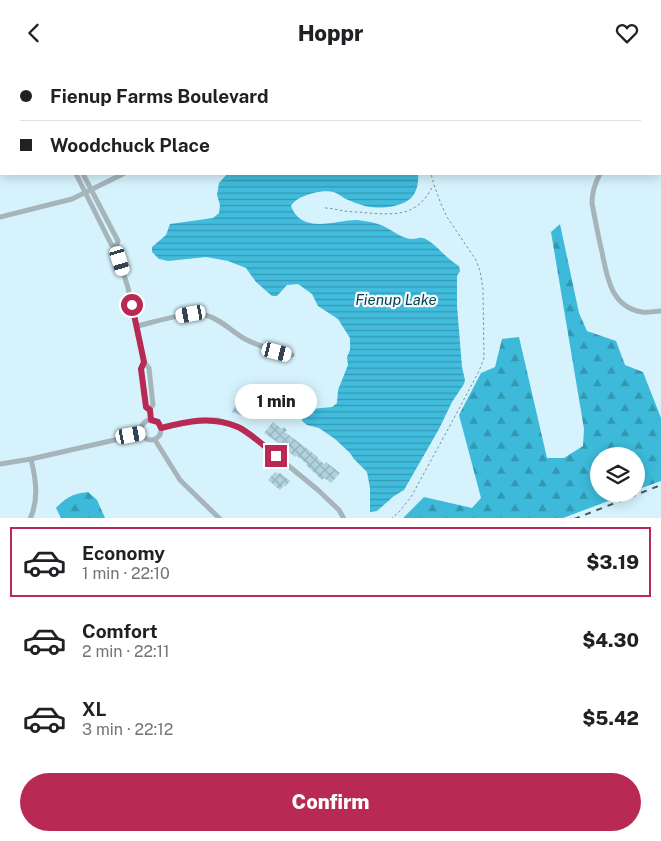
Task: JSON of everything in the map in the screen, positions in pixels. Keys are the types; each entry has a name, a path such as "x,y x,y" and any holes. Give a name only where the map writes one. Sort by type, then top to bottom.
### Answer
{"street":[{"path":"76,175 111,244 116,247"},
{"path":"84,175 118,241 116,247 128,288 144,362 141,369 146,407 150,410 151,420"},
{"path":"0,217 72,199 121,175"},
{"path":"599,175 592,192 592,203 607,280 617,298 632,309 642,312 661,311"},
{"path":"137,326 191,314 204,315 220,321 243,338 262,348 292,355"},
{"path":"147,420 158,422 161,428 160,435 155,440 145,439 140,431 142,424 147,420"},
{"path":"161,428 198,420 218,420 239,428 262,444 318,490 339,510 343,518"},
{"path":"0,464 31,459 141,434"},
{"path":"155,440 180,480 219,518"},
{"path":"30,518 35,506 37,492 31,459"}],"path":[{"path":"392,518 411,497 479,371 484,358 483,289 480,271 476,260 447,217 431,175"},
{"path":"325,208 387,215 400,214 423,201 434,185"}],"green space":[{"path":"560,224 579,313 587,331 616,341 625,365 643,372 661,418 661,481 645,487 645,447 590,447 590,502 606,502 563,518 403,518 424,497 472,508 481,498 459,415 481,373 495,367 502,339 519,337 547,458 564,458 583,446 584,429 551,232"},
{"path":"88,492 97,500 105,518 61,518 56,508 60,504 74,495"}],"water":[{"name":"Fienup Lake","path":"226,175 418,175 417,187 412,197 394,206 365,206 328,191 304,196 291,206 296,215 311,223 320,224 361,220 384,226 399,235 411,239 424,238 459,266 457,306 464,384 452,402 439,429 404,490 377,511 370,512 370,488 367,472 335,439 319,428 307,425 302,421 303,413 311,409 332,407 337,403 338,390 348,365 347,357 350,350 350,338 338,319 318,306 312,294 298,284 287,285 277,296 272,296 256,282 246,268 228,261 206,257 168,261 159,259 152,252 152,247 166,235 170,224 213,218 219,213 220,205 217,195 219,183"}],"building":[{"path":"238,399 255,405 249,418 232,412"},
{"path":"273,422 282,429 284,427 287,430 285,432 318,457 324,464 326,462 340,473 331,483 324,478 322,480 296,455 295,457 290,451 264,433"},
{"path":"275,472 280,473 290,481 280,490 268,480"}],"railway":[{"path":"577,518 661,485"}],"route":[{"path":"132,305 144,362 141,369 146,407 150,410 151,420 158,422 161,428 198,420 218,420 239,428 276,456"}]}
